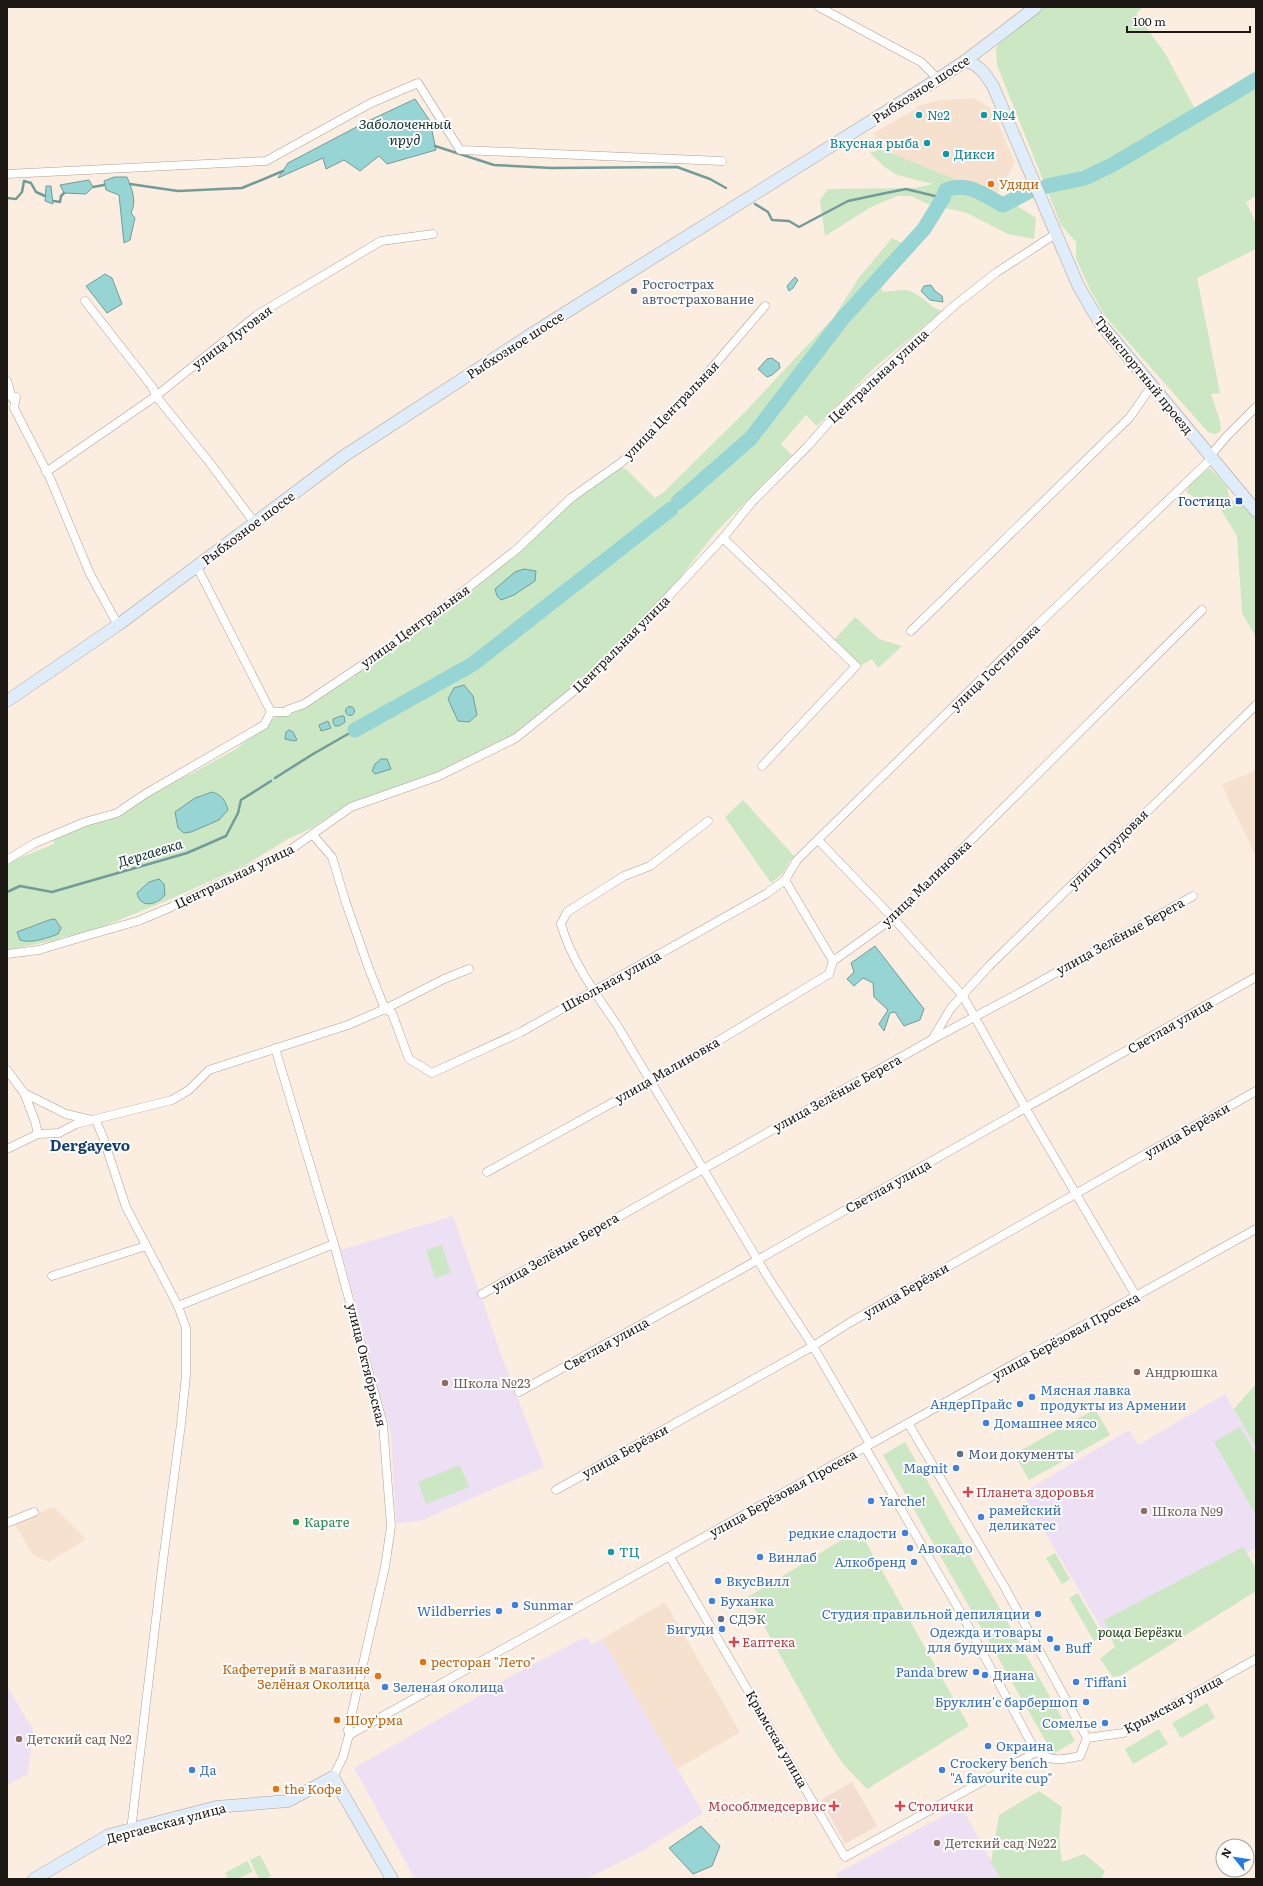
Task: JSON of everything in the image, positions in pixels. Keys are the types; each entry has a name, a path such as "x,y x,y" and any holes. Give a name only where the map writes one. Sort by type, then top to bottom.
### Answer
{"main road":[{"name":"Рыбхозное шоссе","path":"7,701 118,625 344,456 533,333 938,79 965,61 1022,12 1036,7"},
{"name":"Транспортный проезд","path":"965,61 971,62 979,68 993,86 1078,285 1101,324 1153,384 1210,457 1256,511"},
{"name":"Дергаевская улица","path":"34,1879 109,1835 216,1807 288,1800 332,1780"},
{"path":"332,1780 392,1879"}],"street":[{"path":"819,7 921,62 938,79"},
{"path":"7,174 266,161 371,103 418,83 460,150 722,161"},
{"name":"Центральная улица","path":"7,954 39,950 144,918 169,908 290,850 351,807 439,776 516,738 591,677 670,596 723,538 752,502 807,447 850,400 955,305 997,272 1057,233"},
{"name":"улица Луговая","path":"46,472 156,396 257,315 381,241 433,234"},
{"path":"85,301 153,388 156,396 254,522"},
{"name":"улица Центральная","path":"271,712 287,712 287,710 304,704 398,641 517,549 571,498 622,462 699,383 765,306"},
{"path":"7,381 12,398 16,399 14,408 46,472 90,574 118,625"},
{"path":"911,630 1130,417 1153,384"},
{"name":"улица Гостиловка","path":"785,880 798,860 1210,457 1227,436 1256,407"},
{"path":"723,538 856,666 762,766"},
{"path":"7,860 35,843 85,822 117,813 145,794 264,725 271,712 197,567"},
{"name":"улица Малиновка","path":"486,1172 650,1082 829,974 833,961 893,918 1202,610"},
{"name":"улица Прудовая","path":"933,1039 951,1008 989,966 1256,705"},
{"path":"708,821 650,866 624,876 564,915 561,924 563,931 570,948 594,990 617,1025 702,1169 814,1346 867,1446 961,1613 1036,1752 1045,1757 1060,1761 1080,1756 1087,1738 1004,1586 908,1423"},
{"path":"313,835 332,857 355,930 385,1009"},
{"path":"818,840 893,918 963,996 1075,1194 1136,1296"},
{"path":"785,880 833,961"},
{"name":"Школьная улица","path":"385,1009 392,1013 409,1059 432,1073 521,1032 766,894 785,880"},
{"name":"улица Зелёные Берега","path":"482,1294 974,1016 1024,990 1193,896"},
{"path":"7,1149 38,1134 59,1133 76,1124 96,1121 172,1100 189,1090 196,1081 209,1070 348,1025 385,1009 444,979 469,969"},
{"name":"Светлая улица","path":"519,1392 758,1259 1256,977"},
{"name":"улица Октябрьская","path":"275,1048 334,1244 383,1424 391,1526 385,1567 348,1730 349,1735"},
{"path":"7,1070 11,1078 24,1093 36,1121 38,1134"},
{"name":"улица Берёзки","path":"556,1490 814,1346 849,1323 1256,1091"},
{"path":"24,1093 66,1114 96,1121"},
{"path":"96,1121 103,1137 126,1207 178,1306 186,1328 186,1375 131,1830"},
{"name":"улица Берёзовая Просека","path":"349,1735 1256,1229"},
{"path":"178,1306 334,1244"},
{"path":"52,1276 146,1246"},
{"path":"7,1523 34,1512"},
{"name":"Крымская улица","path":"670,1556 845,1858 1036,1752"},
{"name":"Крымская улица","path":"1087,1738 1124,1733 1256,1659"},
{"path":"332,1780 343,1757 349,1735"}],"shaded area":[{"path":"974,98 992,109 1015,163 996,196 873,146 876,141 874,133 916,109 917,106 942,100"},
{"path":"1256,770 1256,857 1222,785"},
{"name":"Школа №23","path":"453,1216 502,1357 544,1467 422,1520 396,1524 391,1433 341,1250"},
{"name":"Школа №9","path":"1225,1394 1256,1447 1256,1548 1106,1636 1022,1493 1129,1430 1138,1445"},
{"path":"54,1507 86,1539 49,1562 33,1555 14,1523"},
{"path":"665,1602 740,1732 677,1769 602,1639"},
{"path":"588,1638 592,1645 602,1639 703,1813 644,1850 586,1879 415,1879 354,1768 495,1687 497,1684 581,1639"},
{"name":"Детский сад №2","path":"7,1686 33,1730 28,1774 7,1785"},
{"path":"852,1782 877,1826 845,1844 821,1800"},
{"name":"Детский сад №22","path":"961,1806 1001,1879 838,1879 836,1874"}],"green space":[{"path":"1044,7 1143,7 1136,14 1165,53 1195,109 1256,70 1256,196 1246,202 1256,223 1256,249 1197,278 1220,393 1211,394 1220,421 1221,430 1216,434 1208,432 1105,316 1076,259 1076,242 1061,225 997,65 996,48 1001,41"},
{"path":"881,149 1011,202 1036,218 1034,239 1008,234 967,213 928,204 911,196 897,196 871,207 825,236 820,200 828,189 915,188 933,184 897,175 885,167 870,153"},
{"path":"892,238 913,249 881,289 884,292 902,290 910,291 915,293 933,307 943,311 875,367 817,426 806,415 781,444 792,455 715,533 660,603 621,643 561,697 512,738 469,761 343,807 312,828 288,839 244,866 168,900 102,927 78,935 7,950 7,863 54,844 54,839 76,829 113,818 165,784 191,774 236,749 278,715 293,713 354,677 354,673 398,647 501,567 501,565 558,514 619,467 626,469 655,498 665,491 745,412 834,317 858,279","holes":["212,792 218,794 228,810 219,820 206,825 175,812 201,795","48,920 47,939 25,942 28,927"]},
{"path":"1210,468 1227,487 1229,496 1238,507 1244,504 1256,518 1256,637 1242,613 1237,536 1218,505 1208,496 1195,498 1186,492 1192,480"},
{"path":"855,617 879,639 902,646 878,668 872,659 860,666 834,640"},
{"path":"743,800 795,857 789,862 783,873 771,883 725,817"},
{"path":"442,1245 451,1273 435,1278 426,1250"},
{"path":"1256,1384 1256,1447 1234,1409"},
{"path":"1095,1409 1110,1435 1029,1480 1014,1454"},
{"path":"1240,1427 1256,1454 1256,1515 1214,1442"},
{"path":"905,1442 1075,1741 1053,1754 883,1455"},
{"path":"460,1465 469,1487 426,1504 418,1482"},
{"path":"863,1537 969,1726 867,1789 843,1764 826,1738 748,1597 845,1538"},
{"name":"роща Берёзки","path":"1243,1547 1256,1569 1256,1591 1122,1675 1113,1677 1100,1659 1115,1647 1104,1620"},
{"path":"1055,1553 1070,1579 1062,1584 1046,1558"},
{"path":"1078,1593 1103,1637 1094,1641 1069,1598"},
{"path":"1207,1703 1215,1718 1181,1738 1172,1723"},
{"path":"1159,1729 1168,1744 1133,1764 1125,1749"},
{"path":"1039,1791 1062,1807 1059,1838 1062,1862 1084,1854 1105,1871 1101,1879 1001,1879 991,1862 999,1815"},
{"path":"260,1855 271,1876 265,1879 259,1879 250,1860"},
{"path":"247,1861 253,1871 238,1879 228,1879 225,1873"}],"water":[{"name":"Заболоченный пруд","path":"415,99 430,121 436,150 387,164 379,156 360,171 344,160 326,169 323,158 278,178 288,163 366,122"},
{"path":"114,177 127,177 131,186 134,200 131,213 135,218 130,240 124,243 119,195 106,190 104,181"},
{"path":"89,180 93,187 86,194 64,193 60,185"},
{"path":"46,186 51,186 53,204 45,201"},
{"path":"105,274 112,278 122,304 107,313 86,286"},
{"path":"795,277 798,280 789,291 787,286"},
{"path":"931,285 935,291 942,296 943,302 930,300 921,291 924,286"},
{"path":"772,358 779,363 780,368 772,375 767,377 758,369 767,359"},
{"path":"524,569 536,571 535,581 514,595 501,600 497,596 495,589 515,572"},
{"path":"464,685 473,696 477,715 469,722 458,721 448,699 454,688"},
{"path":"350,706 355,711 350,716 345,711"},
{"path":"344,716 345,722 339,726 335,726 333,719"},
{"path":"328,721 331,728 321,731 319,725"},
{"path":"289,730 293,732 297,740 294,741 285,739 286,732"},
{"path":"381,759 387,759 391,769 375,774 372,771 375,764"},
{"path":"212,792 223,798 228,810 219,820 191,832 184,833 178,828 175,812 195,798"},
{"path":"159,879 164,884 165,895 153,903 149,904 142,901 137,893 149,882"},
{"path":"55,919 61,928 58,934 34,941 20,940 17,932"},
{"path":"875,946 924,1009 920,1020 904,1026 895,1012 890,1013 884,1031 879,1024 888,1010 874,997 873,983 863,978 854,986 847,979 854,972 851,963"},
{"path":"701,1826 720,1846 712,1866 693,1874 669,1848"}],"waterway":[{"path":"1047,186 1085,178 1112,165 1256,80"},
{"path":"435,146 494,165 552,168 677,167 710,179 726,188"},
{"path":"130,184 178,191 242,188 283,171"},
{"path":"7,198 16,199 22,192 24,181 31,183 36,192 45,196"},
{"path":"93,187 104,185"},
{"path":"678,502 751,438 843,318 924,229 943,198 946,190 962,187 969,188 976,190 1003,205 1030,191"},
{"path":"755,204 768,212 772,220 789,221 799,227 848,201 881,194 906,189 943,198"},
{"path":"54,201 60,202 61,196 64,193"},
{"path":"355,730 473,664 671,509"},
{"name":"Дергаевка","path":"275,778 355,730"},
{"name":"Дергаевка","path":"7,892 20,886 52,892 187,853 226,836 238,813 241,800 271,781"}],"place":[{"name":"№2","path":"919,115"},
{"name":"№4","path":"984,115"},
{"name":"Вкусная рыба","path":"927,143"},
{"name":"Дикси","path":"946,154"},
{"name":"Удяди","path":"991,184"},
{"name":"Росгострах автострахование","path":"634,291"},
{"name":"Гостица","path":"1239,501"},
{"name":"Андрюшка","path":"1137,1372"},
{"name":"Школа №23","path":"445,1383"},
{"name":"Мясная лавка продукты из Армении","path":"1032,1397"},
{"name":"АндерПрайс","path":"1020,1404"},
{"name":"Домашнее мясо","path":"986,1423"},
{"name":"Мои документы","path":"960,1454"},
{"name":"Magnit","path":"956,1468"},
{"name":"Планета здоровья","path":"968,1492"},
{"name":"Yarche!","path":"871,1501"},
{"name":"Школа №9","path":"1144,1511"},
{"name":"рамейский деликатес","path":"981,1517"},
{"name":"Карате","path":"296,1522"},
{"name":"редкие сладости","path":"905,1533"},
{"name":"Авокадо","path":"910,1548"},
{"name":"ТЦ","path":"611,1552"},
{"name":"Винлаб","path":"760,1557"},
{"name":"Алкобренд","path":"914,1562"},
{"name":"ВкусВилл","path":"718,1581"},
{"name":"Буханка","path":"712,1601"},
{"name":"Sunmar","path":"515,1605"},
{"name":"Wildberries","path":"499,1611"},
{"name":"Студия правильной депиляции","path":"1038,1614"},
{"name":"СДЭК","path":"721,1619"},
{"name":"Бигуди","path":"722,1629"},
{"name":"Одежда и товары для будущих мам","path":"1050,1639"},
{"name":"Еаптека","path":"734,1642"},
{"name":"Buff","path":"1057,1648"},
{"name":"ресторан \"Лето\"","path":"423,1662"},
{"name":"Panda brew","path":"976,1672"},
{"name":"Диана","path":"985,1675"},
{"name":"Кафетерий в магазине Зелёная Околица","path":"378,1676"},
{"name":"Tiffani","path":"1076,1682"},
{"name":"Зеленая околица","path":"385,1687"},
{"name":"Бруклин'с барбершоп","path":"1086,1702"},
{"name":"Шоу'рма","path":"337,1720"},
{"name":"Сомелье","path":"1105,1723"},
{"name":"Детский сад №2","path":"19,1739"},
{"name":"Окраина","path":"988,1746"},
{"name":"Да","path":"192,1770"},
{"name":"Crockery bench \"A favourite cup\"","path":"942,1770"},
{"name":"the Кофе","path":"276,1789"},
{"name":"Мособлмедсервис","path":"834,1806"},
{"name":"Столички","path":"900,1806"},
{"name":"Детский сад №22","path":"937,1843"}],"district":[{"name":"Dergayevo","path":"90,1146"}]}
